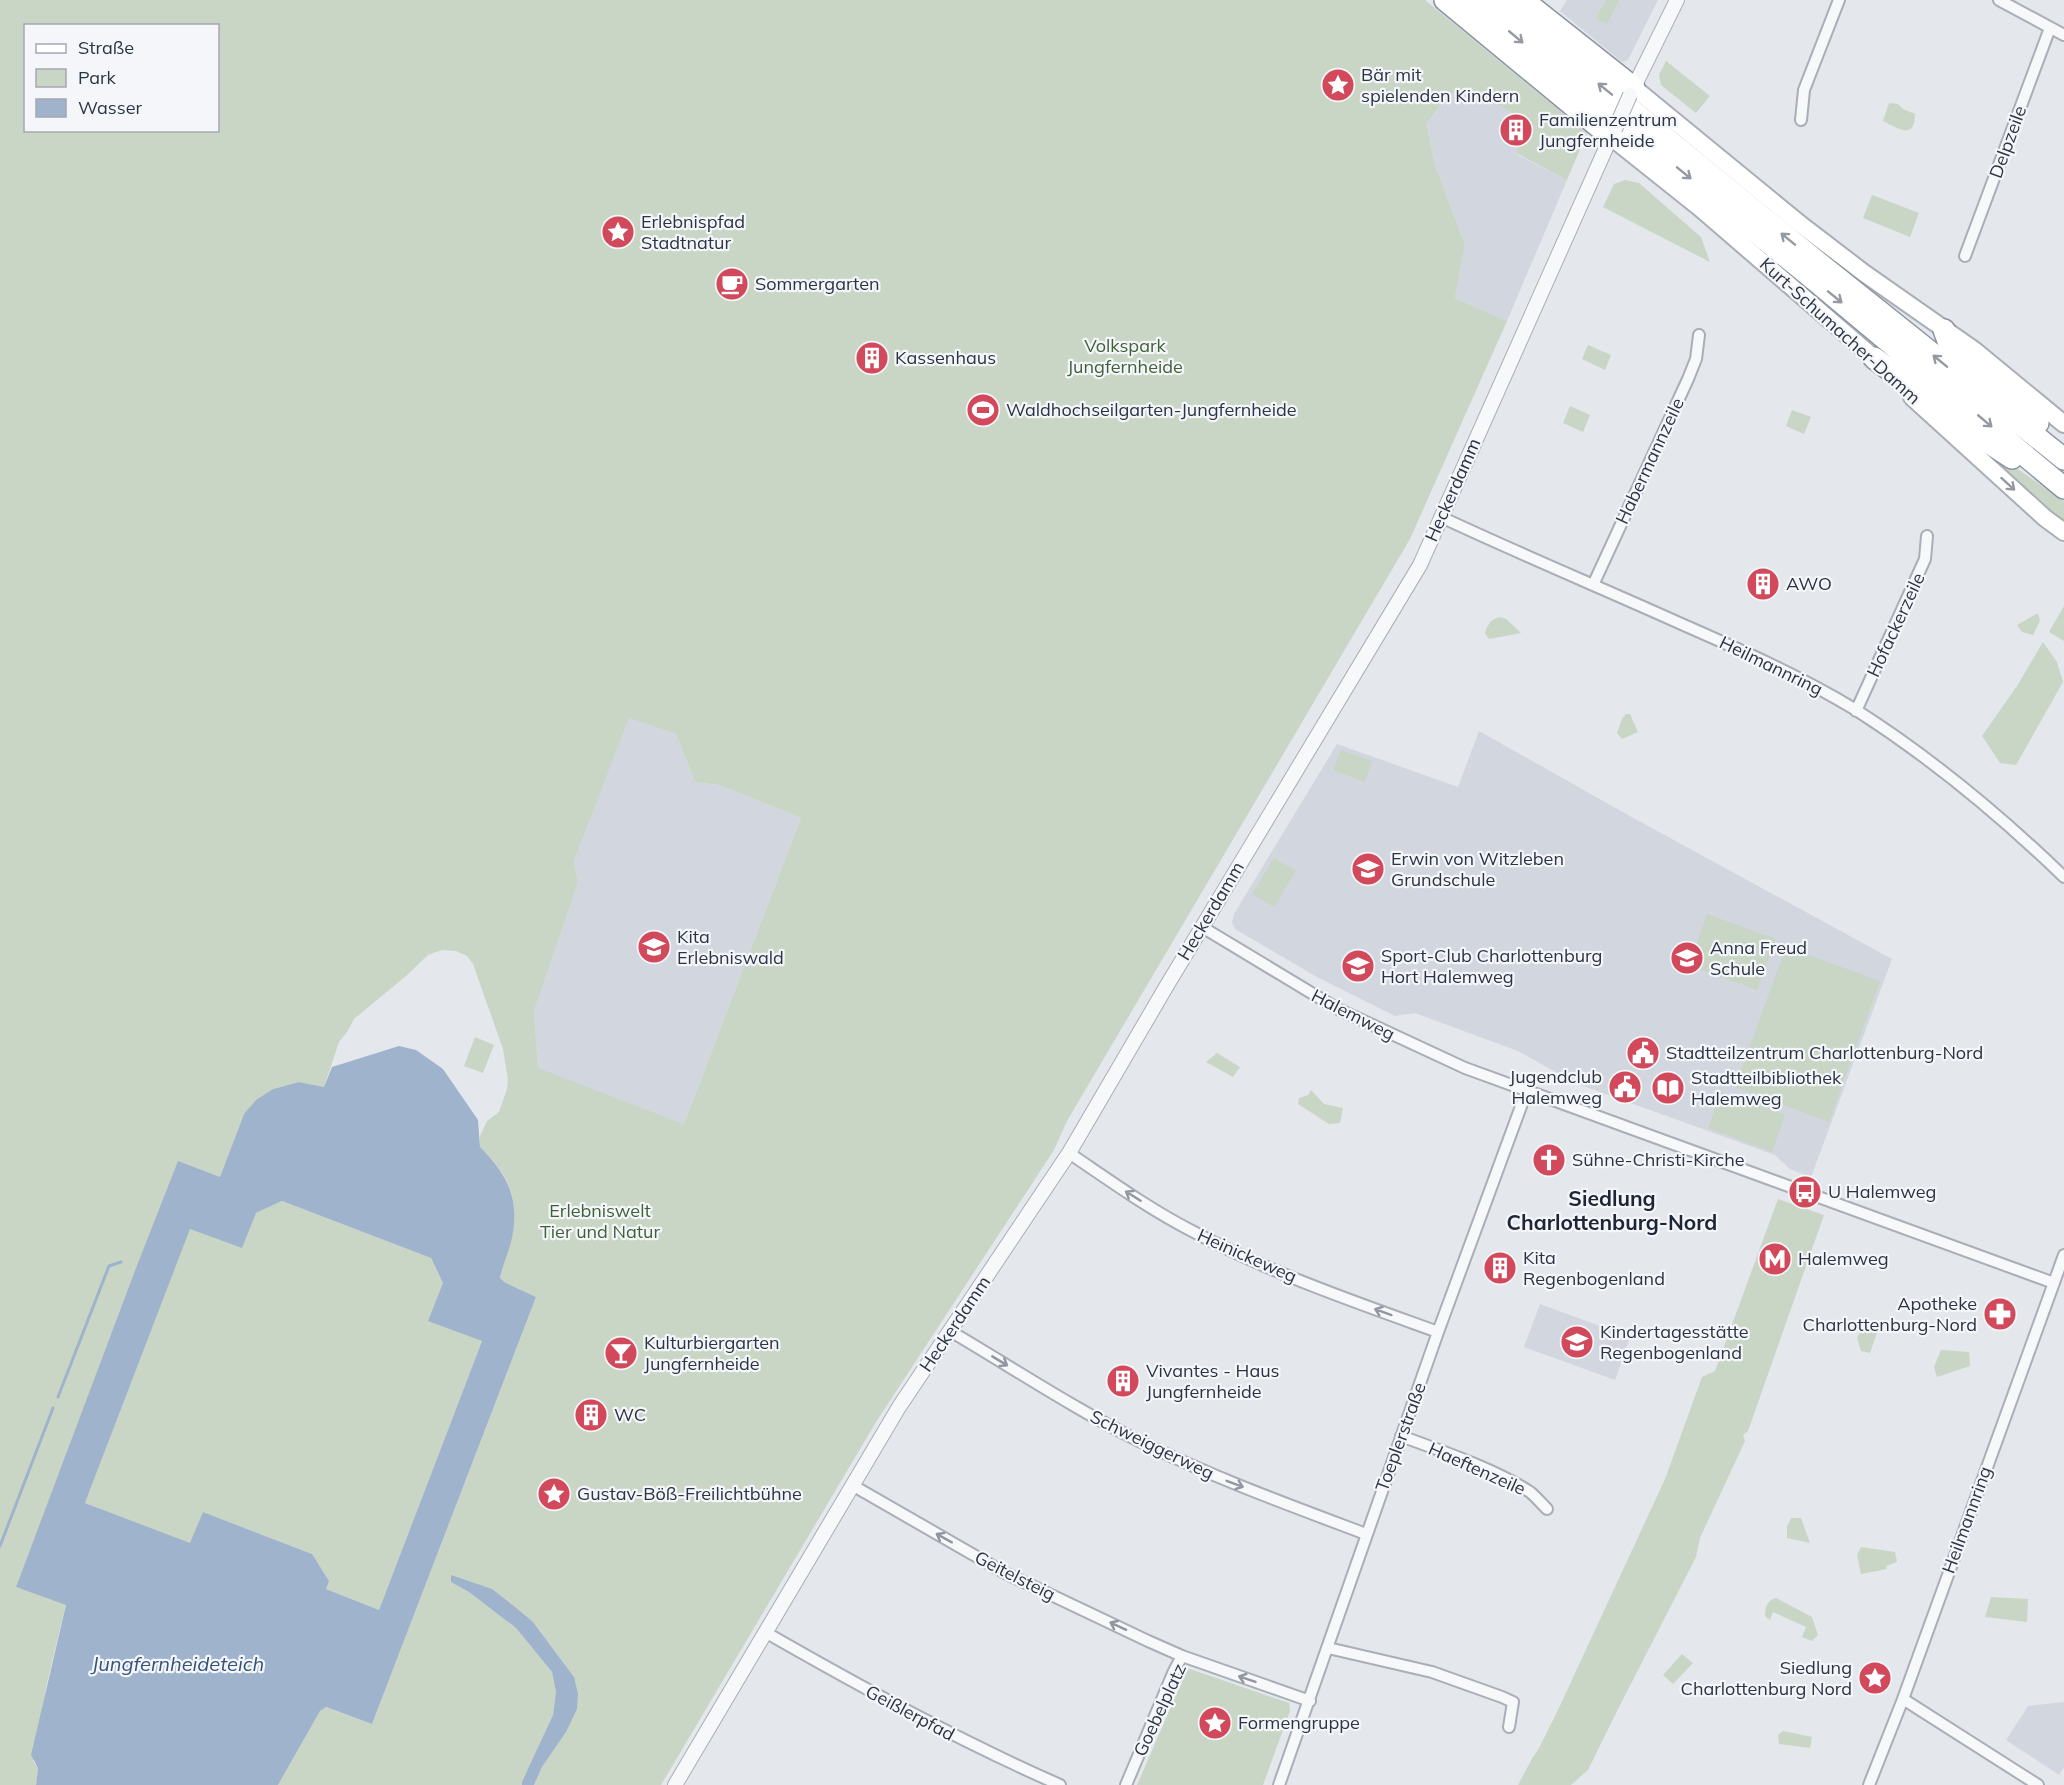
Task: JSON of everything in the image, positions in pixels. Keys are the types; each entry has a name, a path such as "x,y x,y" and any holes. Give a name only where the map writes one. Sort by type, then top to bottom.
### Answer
{"highway":[{"path":"1445,0 1613,133"},
{"path":"1471,0 1913,361 2056,482"},
{"path":"1497,0 1810,257 2058,454"},
{"path":"1523,0 1632,92"},
{"path":"1944,330 1950,346 2026,411 2048,433 2058,454"},
{"path":"1874,358 1983,439 2056,482"}],"main road":[{"path":"1632,92 1864,273 1974,350 2064,424"},
{"name":"Kurt-Schumacher-Damm","path":"1613,133 1874,358 1890,376 1961,442 2045,518 2064,532"}],"street":[{"name":"Heckerdamm","path":"675,1785 899,1407 1069,1153 1420,565 1613,133 1677,0"},
{"path":"1801,120 1804,90 1839,0"},
{"path":"1999,0 2064,35"},
{"name":"Delpzeile","path":"1965,256 2050,28"},
{"name":"Habermannzeile","path":"1593,585 1688,379 1696,359 1699,335"},
{"name":"Heilmannring","path":"1441,517 1755,656 1856,711 1976,798 2064,877"},
{"name":"Hofackerzeile","path":"1856,711 1922,567 1927,536"},
{"name":"Halemweg","path":"1202,927 1338,1010 1465,1068 2054,1283"},
{"name":"Toeplerstraße","path":"1279,1785 1438,1332 1527,1090"},
{"name":"Heinickeweg","path":"1069,1153 1132,1196 1194,1232 1319,1288 1438,1332"},
{"name":"Heilmannring","path":"1869,1785 1903,1699 2064,1255"},
{"name":"Schweiggerweg","path":"950,1331 1078,1409 1138,1441 1214,1476 1366,1534"},
{"name":"Haeftenzeile","path":"1401,1436 1464,1460 1512,1482 1532,1493 1547,1509"},
{"name":"Geitelsteig","path":"852,1485 1005,1573 1182,1656"},
{"name":"Geißlerpfad","path":"765,1632 894,1705 966,1742 1060,1785"},
{"path":"1328,1648 1432,1672 1502,1697 1513,1702 1509,1727"},
{"name":"Goebelplatz","path":"1126,1785 1182,1656 1310,1701"},
{"path":"1903,1699 2038,1785"}],"shaded area":[{"path":"1567,0 1658,0 1628,60 1622,62 1560,11"},
{"path":"1474,87 1532,123 1516,154 1567,180 1507,321 1455,298 1465,245 1435,165 1426,124 1449,94"},
{"name":"Kita Erlebniswald","path":"629,717 676,734 695,782 719,785 801,818 684,1124 538,1069 534,1011 578,883 574,861"},
{"path":"1479,731 1892,959 1811,1177 1790,1169 1775,1155 1575,1083 1518,1051 1415,1013 1395,1016 1317,977 1235,929 1232,922 1234,914 1337,744 1458,787"},
{"name":"Kindertagesstätte Regenbogenland","path":"1540,1304 1630,1337 1615,1380 1524,1347"},
{"path":"2064,1702 2064,1767 2059,1775 2006,1740 2028,1706"}],"green space":[{"name":"Volkspark Jungfernheide","path":"0,0 1425,0 1587,133 1567,180 1516,153 1532,123 1472,91 1473,87 1449,94 1426,124 1435,165 1465,245 1455,298 1507,321 1410,539 1067,1121 1054,1150 876,1422 661,1785 534,1785 542,1767 566,1732 574,1677 533,1622 452,1582 469,1592 516,1628 552,1672 556,1692 553,1715 522,1785 278,1785 320,1711 325,1707 372,1724 536,1297 503,1282 500,1278 510,1240 514,1208 505,1179 495,1163 480,1147 480,1136 487,1121 499,1112 507,1089 508,1080 503,1049 473,964 467,956 456,951 442,950 428,955 354,1019 339,1042 324,1087 299,1082 273,1089 244,1114 220,1177 178,1162 16,1587 66,1604 47,1683 33,1761 38,1768 36,1785 0,1785","holes":["629,718 676,734 695,782 719,785 801,818 684,1124 538,1068 534,1011 578,883 574,861"]},
{"path":"1606,0 1619,0 1607,24 1596,18"},
{"path":"1666,61 1710,96 1696,113 1661,85 1659,75"},
{"path":"1889,103 1898,104 1915,114 1914,122 1909,130 1883,121"},
{"path":"1625,180 1639,183 1701,237 1710,262 1603,207 1614,184"},
{"path":"1872,195 1919,213 1910,237 1863,218"},
{"path":"1588,345 1611,355 1605,370 1582,359"},
{"path":"1570,406 1590,415 1583,432 1563,423"},
{"path":"1792,410 1811,417 1804,434 1786,426"},
{"path":"1939,415 2064,501 2064,521 2063,521"},
{"path":"2064,606 2064,641 2049,632"},
{"path":"2038,613 2040,621 2033,635 2022,632 2017,625"},
{"path":"1499,617 1506,619 1521,633 1489,639 1485,633 1487,627 1491,621"},
{"path":"2043,642 2057,662 2063,682 2016,765 2000,763 1982,736 2017,686"},
{"path":"1626,714 1630,714 1638,732 1622,739 1617,733"},
{"path":"1341,750 1372,761 1365,782 1333,770"},
{"path":"1274,858 1296,871 1274,907 1252,894"},
{"path":"1707,914 1776,939 1757,990 1689,965"},
{"path":"1786,947 1880,981 1829,1122 1735,1087"},
{"path":"475,1037 494,1045 483,1073 464,1066"},
{"path":"1217,1053 1240,1067 1233,1077 1206,1062"},
{"path":"1311,1090 1324,1104 1343,1108 1340,1123 1329,1124 1298,1104 1299,1098 1308,1095"},
{"path":"1721,1092 1785,1115 1772,1152 1708,1128"},
{"path":"1778,1199 1824,1215 1748,1431 1743,1435 1745,1441 1700,1538 1696,1557 1588,1770 1571,1785 1518,1785 1558,1710 1665,1479 1702,1377 1715,1371"},
{"path":"282,1201 431,1258 443,1283 482,1341 379,1610 326,1589 312,1554 203,1512 191,1544 85,1503 190,1228 256,1213"},
{"path":"1865,1321 1879,1327 1870,1353 1861,1351 1857,1338"},
{"path":"1941,1350 1969,1352 1970,1366 1937,1377 1934,1367"},
{"path":"1791,1518 1801,1518 1810,1543 1787,1538 1787,1527"},
{"path":"1861,1547 1895,1552 1897,1562 1886,1566 1887,1569 1861,1574 1857,1555"},
{"path":"1991,1597 2028,1599 2027,1622 1985,1617"},
{"path":"1776,1598 1812,1617 1818,1635 1812,1641 1802,1637 1806,1627 1773,1612 1770,1620 1765,1616 1767,1605"},
{"path":"1682,1654 1693,1663 1673,1684 1663,1675"},
{"path":"1190,1669 1289,1703 1290,1711 1263,1785 1137,1785 1187,1670"},
{"path":"1783,1731 1812,1737 1810,1748 1779,1744 1778,1735"}],"water":[{"name":"Jungfernheideteich","path":"399,1046 416,1050 443,1069 478,1120 480,1147 498,1167 513,1199 512,1238 500,1278 536,1297 372,1724 326,1707 320,1711 278,1785 36,1785 38,1768 31,1755 66,1605 16,1587 178,1161 220,1177 244,1114 256,1100 273,1089 299,1082 324,1087 332,1067","holes":["282,1201 431,1258 443,1283 428,1321 482,1341 379,1610 326,1589 329,1581 312,1554 203,1512 190,1543 85,1503 190,1229 242,1248 256,1213"]},
{"path":"451,1575 492,1589 515,1607 533,1622 574,1677 578,1694 577,1709 566,1732 542,1767 534,1785 522,1785 522,1782 553,1715 556,1692 552,1672 516,1628 469,1592 451,1582"}],"waterway":[{"path":"58,1397 109,1266 121,1262"},
{"path":"0,1546 53,1408"}],"place":[{"name":"Bär mit spielenden Kindern","path":"1338,85"},
{"name":"Familienzentrum Jungfernheide","path":"1516,130"},
{"name":"Erlebnispfad Stadtnatur","path":"618,232"},
{"name":"Sommergarten","path":"732,284"},
{"name":"Kassenhaus","path":"872,358"},
{"name":"Waldhochseilgarten-Jungfernheide","path":"983,410"},
{"name":"AWO","path":"1763,584"},
{"name":"Erwin von Witzleben Grundschule","path":"1368,869"},
{"name":"Kita Erlebniswald","path":"654,947"},
{"name":"Anna Freud Schule","path":"1687,958"},
{"name":"Sport-Club Charlottenburg Hort Halemweg","path":"1358,966"},
{"name":"Stadtteilzentrum Charlottenburg-Nord","path":"1643,1053"},
{"name":"Jugendclub Halemweg","path":"1625,1087"},
{"name":"Stadtteilbibliothek Halemweg","path":"1668,1088"},
{"name":"Sühne-Christi-Kirche","path":"1549,1160"},
{"name":"U Halemweg","path":"1805,1192"},
{"name":"Halemweg","path":"1775,1259"},
{"name":"Kita Regenbogenland","path":"1500,1268"},
{"name":"Apotheke Charlottenburg-Nord","path":"2000,1314"},
{"name":"Kindertagesstätte Regenbogenland","path":"1577,1342"},
{"name":"Kulturbiergarten Jungfernheide","path":"621,1353"},
{"name":"Vivantes - Haus Jungfernheide","path":"1123,1381"},
{"name":"WC","path":"591,1415"},
{"name":"Gustav-Böß-Freilichtbühne","path":"554,1494"},
{"name":"Siedlung Charlottenburg Nord","path":"1875,1678"},
{"name":"Formengruppe","path":"1215,1723"}],"district":[{"name":"Siedlung Charlottenburg-Nord","path":"1612,1211"}],"park label":[{"name":"Erlebniswelt Tier und Natur","path":"600,1221"}]}
